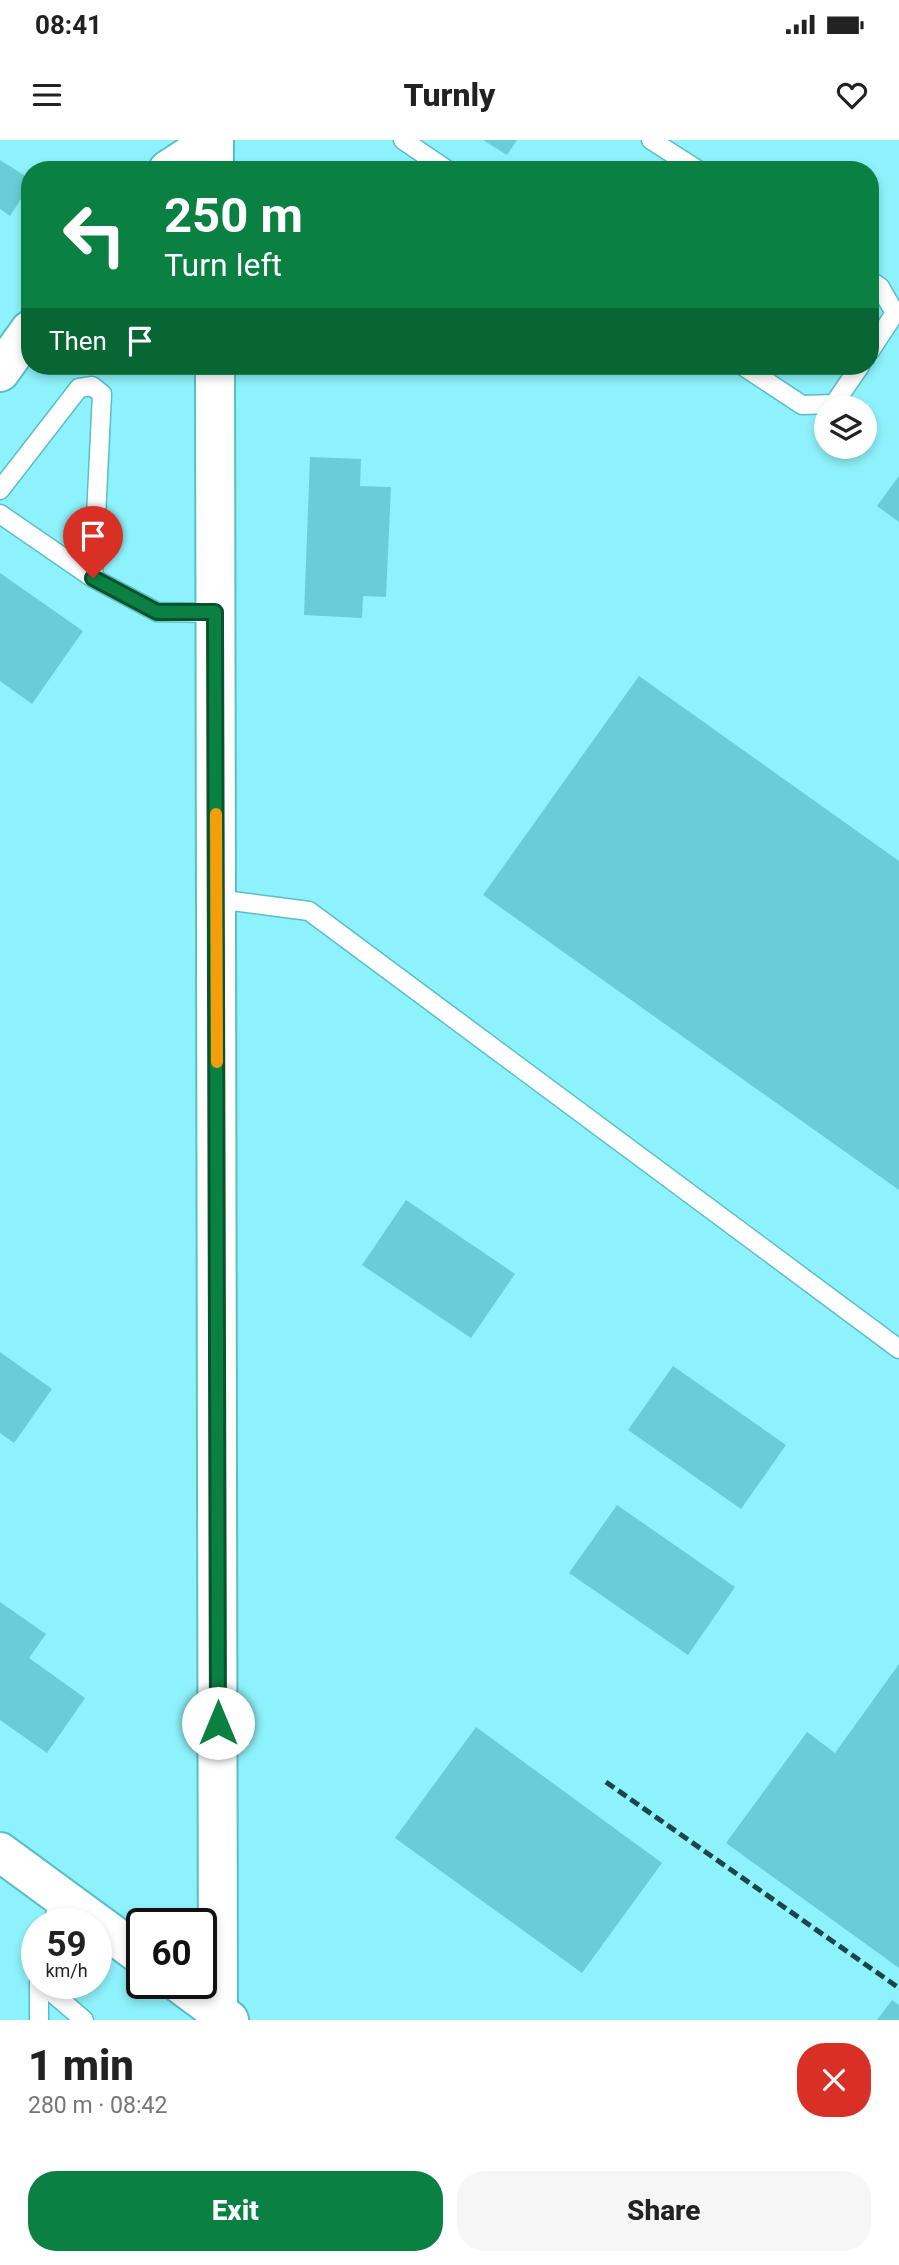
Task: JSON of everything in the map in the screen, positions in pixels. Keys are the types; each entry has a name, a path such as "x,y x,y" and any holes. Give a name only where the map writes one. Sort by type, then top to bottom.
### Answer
{"main road":[{"path":"182,161 214,140"},
{"path":"214,140 214,161"},
{"path":"0,372 21,343"},
{"path":"215,375 222,2017"},
{"path":"0,1852 55,1908"},
{"path":"199,1999 222,2017"}],"lane":[{"path":"402,140 434,161"},
{"path":"651,140 684,161"},
{"path":"879,286 895,313 879,337"},
{"path":"757,375 802,405 834,404 854,375"},
{"path":"0,490 79,388 92,386 102,394 93,578"},
{"path":"0,513 93,578 157,612 215,612"},
{"path":"217,900 309,911 899,1349"},
{"path":"39,2020 40,1999"},
{"path":"59,1999 84,2020"}],"building":[{"path":"483,140 517,140 507,155"},
{"path":"0,160 21,173 21,199 10,216 0,209"},
{"path":"310,457 361,459 360,486 391,487 386,597 363,596 362,618 304,615"},
{"path":"899,476 899,522 877,506"},
{"path":"0,573 83,631 32,704 0,681"},
{"path":"639,676 899,861 899,1190 483,895"},
{"path":"406,1200 515,1274 471,1338 362,1265"},
{"path":"0,1352 52,1389 14,1443 0,1433"},
{"path":"673,1366 786,1445 741,1509 628,1430"},
{"path":"617,1505 735,1587 688,1655 569,1573"},
{"path":"0,1602 46,1634 29,1658 85,1698 47,1753 0,1720"},
{"path":"899,1664 899,1968 726,1843 807,1732 835,1753"},
{"path":"476,1727 662,1863 582,1973 395,1838"},
{"path":"892,2000 899,2005 899,2020 877,2020"}],"railway":[{"path":"606,1782 899,1988"}],"slow traffic":[{"path":"216,814 217,1062"}],"route":[{"path":"93,578 157,612 215,612 218,1723"}]}
